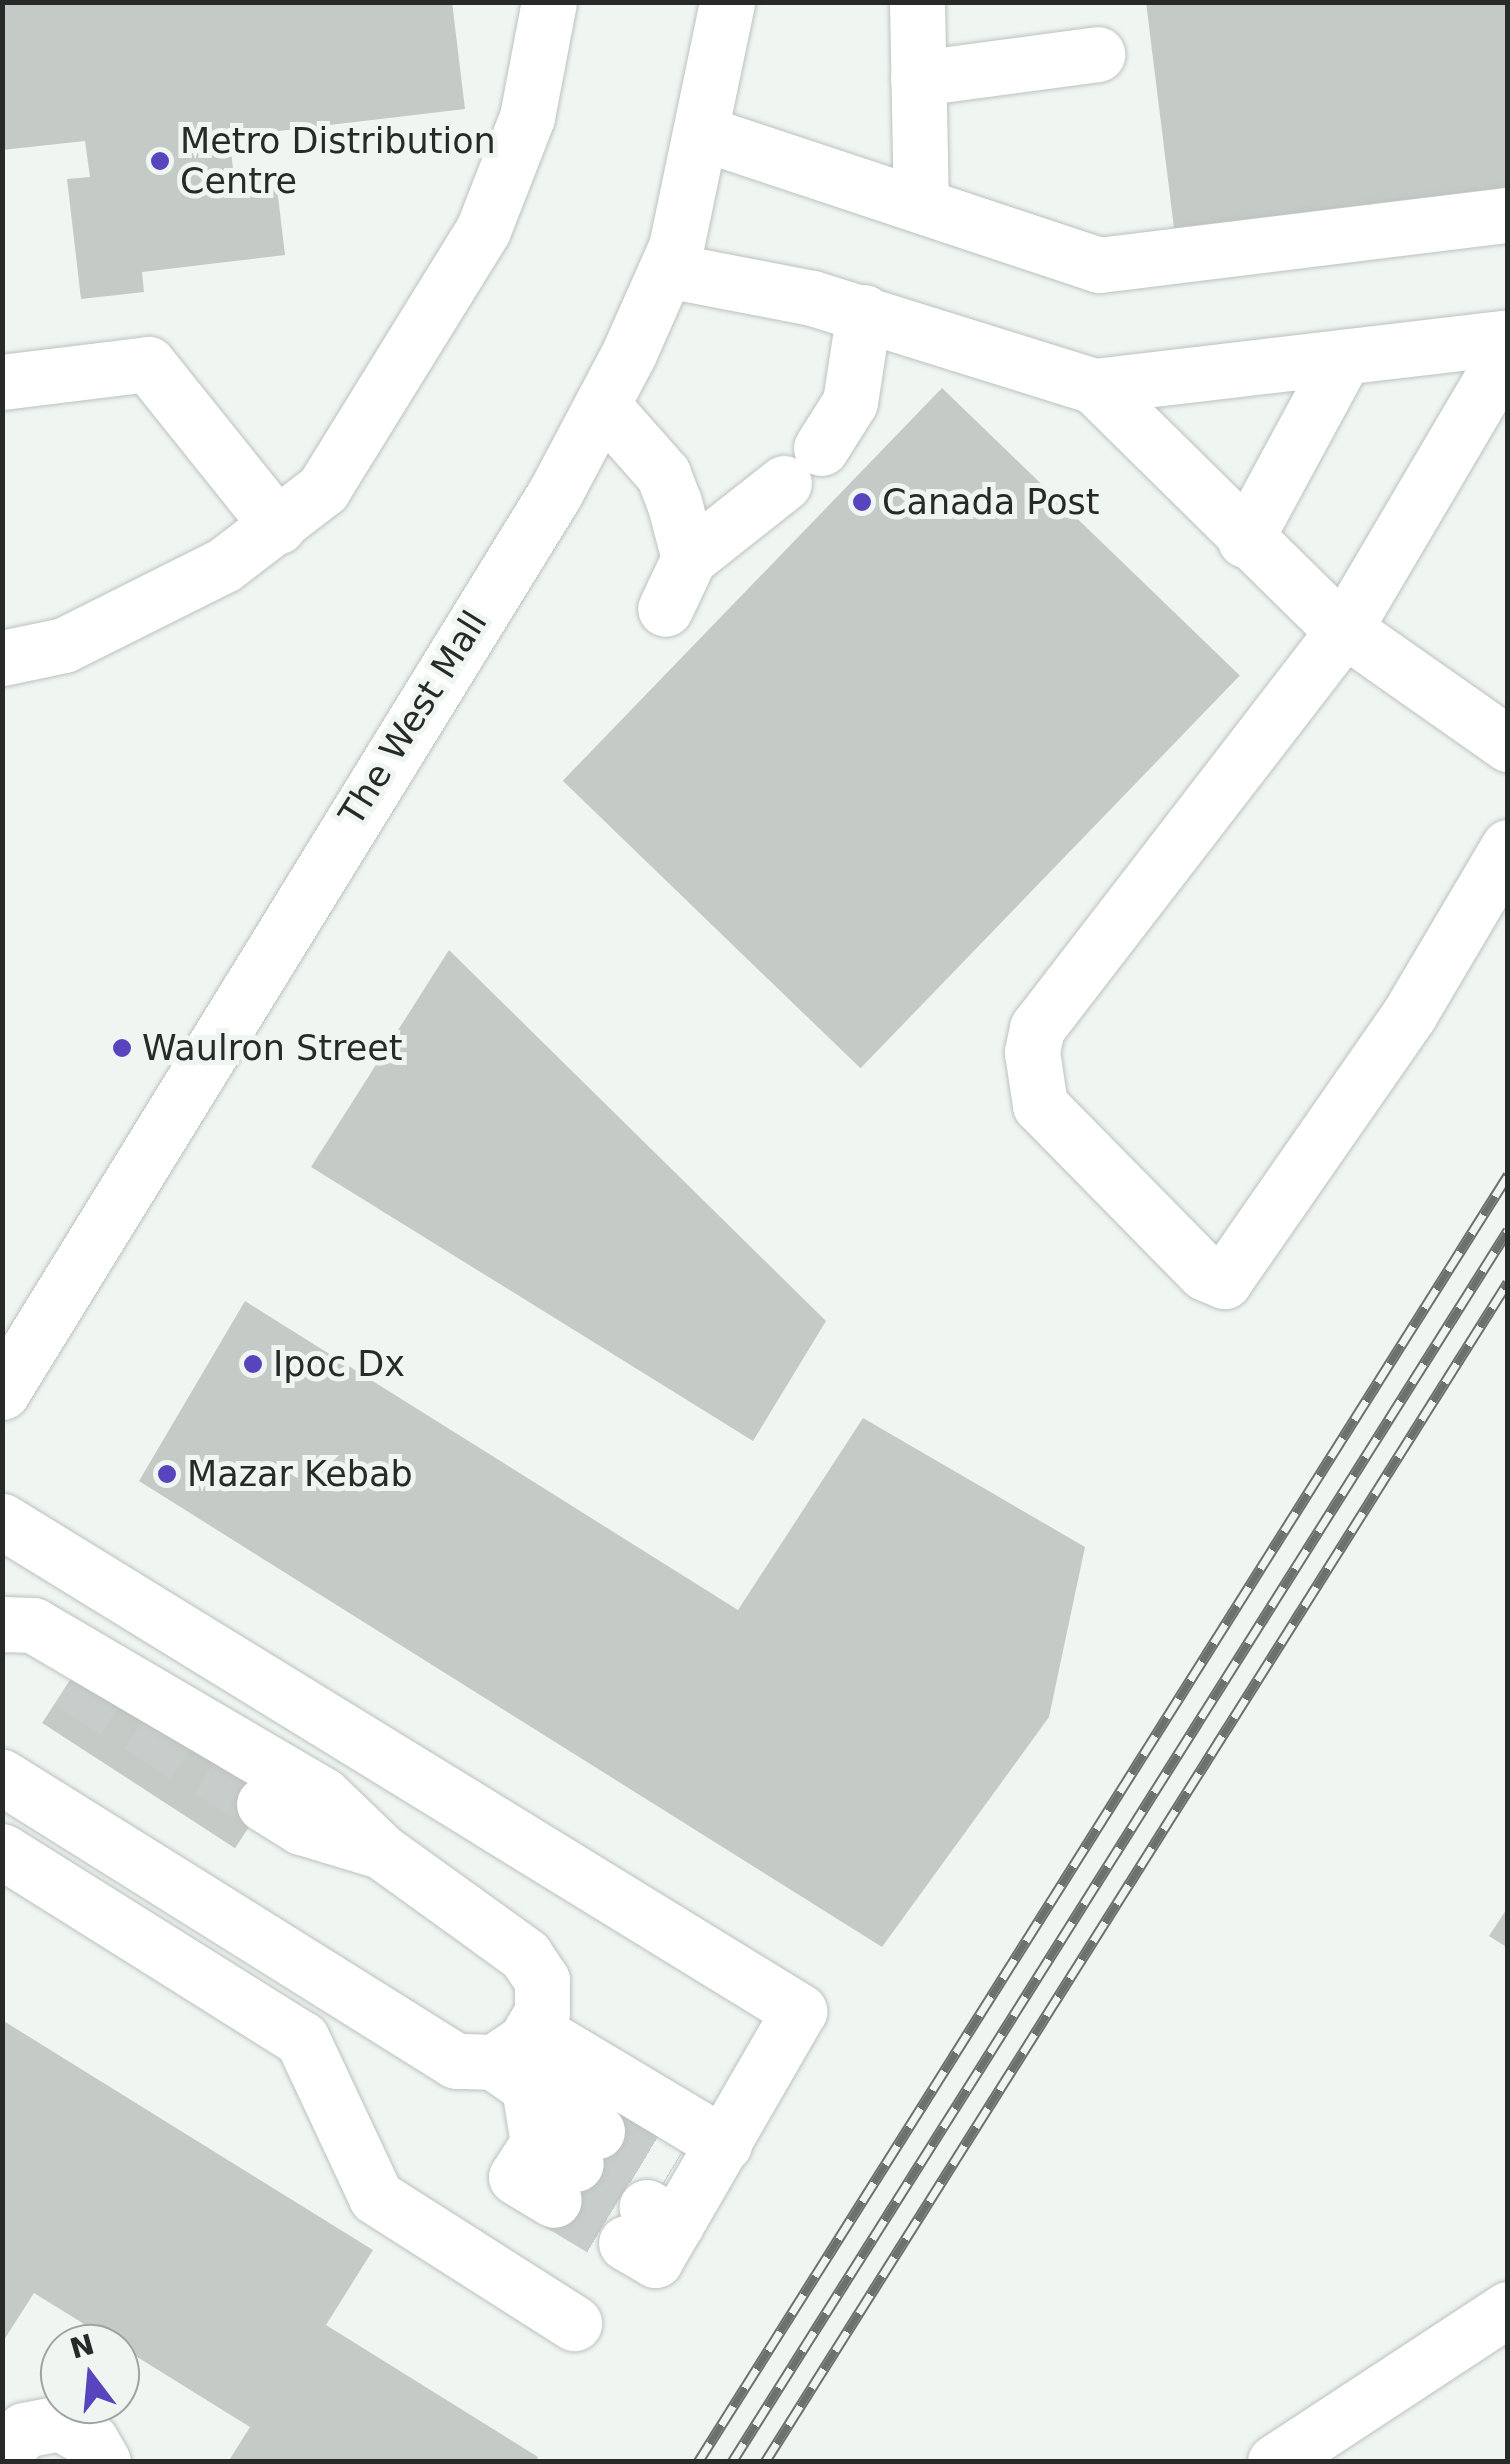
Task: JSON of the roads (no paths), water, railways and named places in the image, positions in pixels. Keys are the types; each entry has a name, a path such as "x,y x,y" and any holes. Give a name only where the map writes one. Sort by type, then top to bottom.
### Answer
{"main road":[{"path":"2,658 64,645 224,565 323,489 482,230 526,117 549,2"},
{"name":"The West Mall","path":"9,1369 555,493 602,406 666,270 702,133 727,2"},
{"path":"916,2 921,203"},
{"path":"918,78 1097,54"},
{"path":"702,133 1099,265 1508,215"},
{"path":"666,270 864,312 1094,386 1508,337"},
{"path":"665,609 689,558 803,465 850,402 864,312"},
{"path":"1508,351 1343,631 1037,1028 1032,1052 1040,1105 1205,1274 1224,1281 1410,1013 1508,847"},
{"path":"1245,540 1344,357"},
{"path":"2,382 148,364 278,526"},
{"path":"1094,386 1245,540 1343,631 1508,744"},
{"path":"602,406 663,474 689,558"},
{"path":"2,1521 799,2011 724,2144 663,2208"},
{"path":"69,1681 7,1642 33,1625 323,1795 381,1851 525,1954 542,1980 542,2012 518,2060"},
{"path":"2,1777 456,2061 518,2060 724,2144"},
{"path":"264,1804 301,1827 381,1851"},
{"path":"2,1850 302,2039 376,2197 574,2323"},
{"path":"518,2060 566,2160"},
{"path":"1276,2462 1508,2309"},
{"path":"2,2454 24,2430 60,2423 92,2441 103,2462"}],"tunnel":[{"path":"69,1681 264,1804"},
{"path":"597,2131 669,2174"},
{"path":"576,2164 647,2207"},
{"path":"554,2200 626,2243"}],"railway":[{"path":"698,2462 1508,1175"},
{"path":"732,2462 1508,1230"},
{"path":"765,2462 1508,1282"}],"place":[{"name":"Metro Distribution Centre","path":"160,161"},
{"name":"Canada Post","path":"862,502"},
{"name":"Waulron Street","path":"122,1048"},
{"name":"Ipoc Dx","path":"253,1364"},
{"name":"Mazar Kebab","path":"167,1474"}]}
